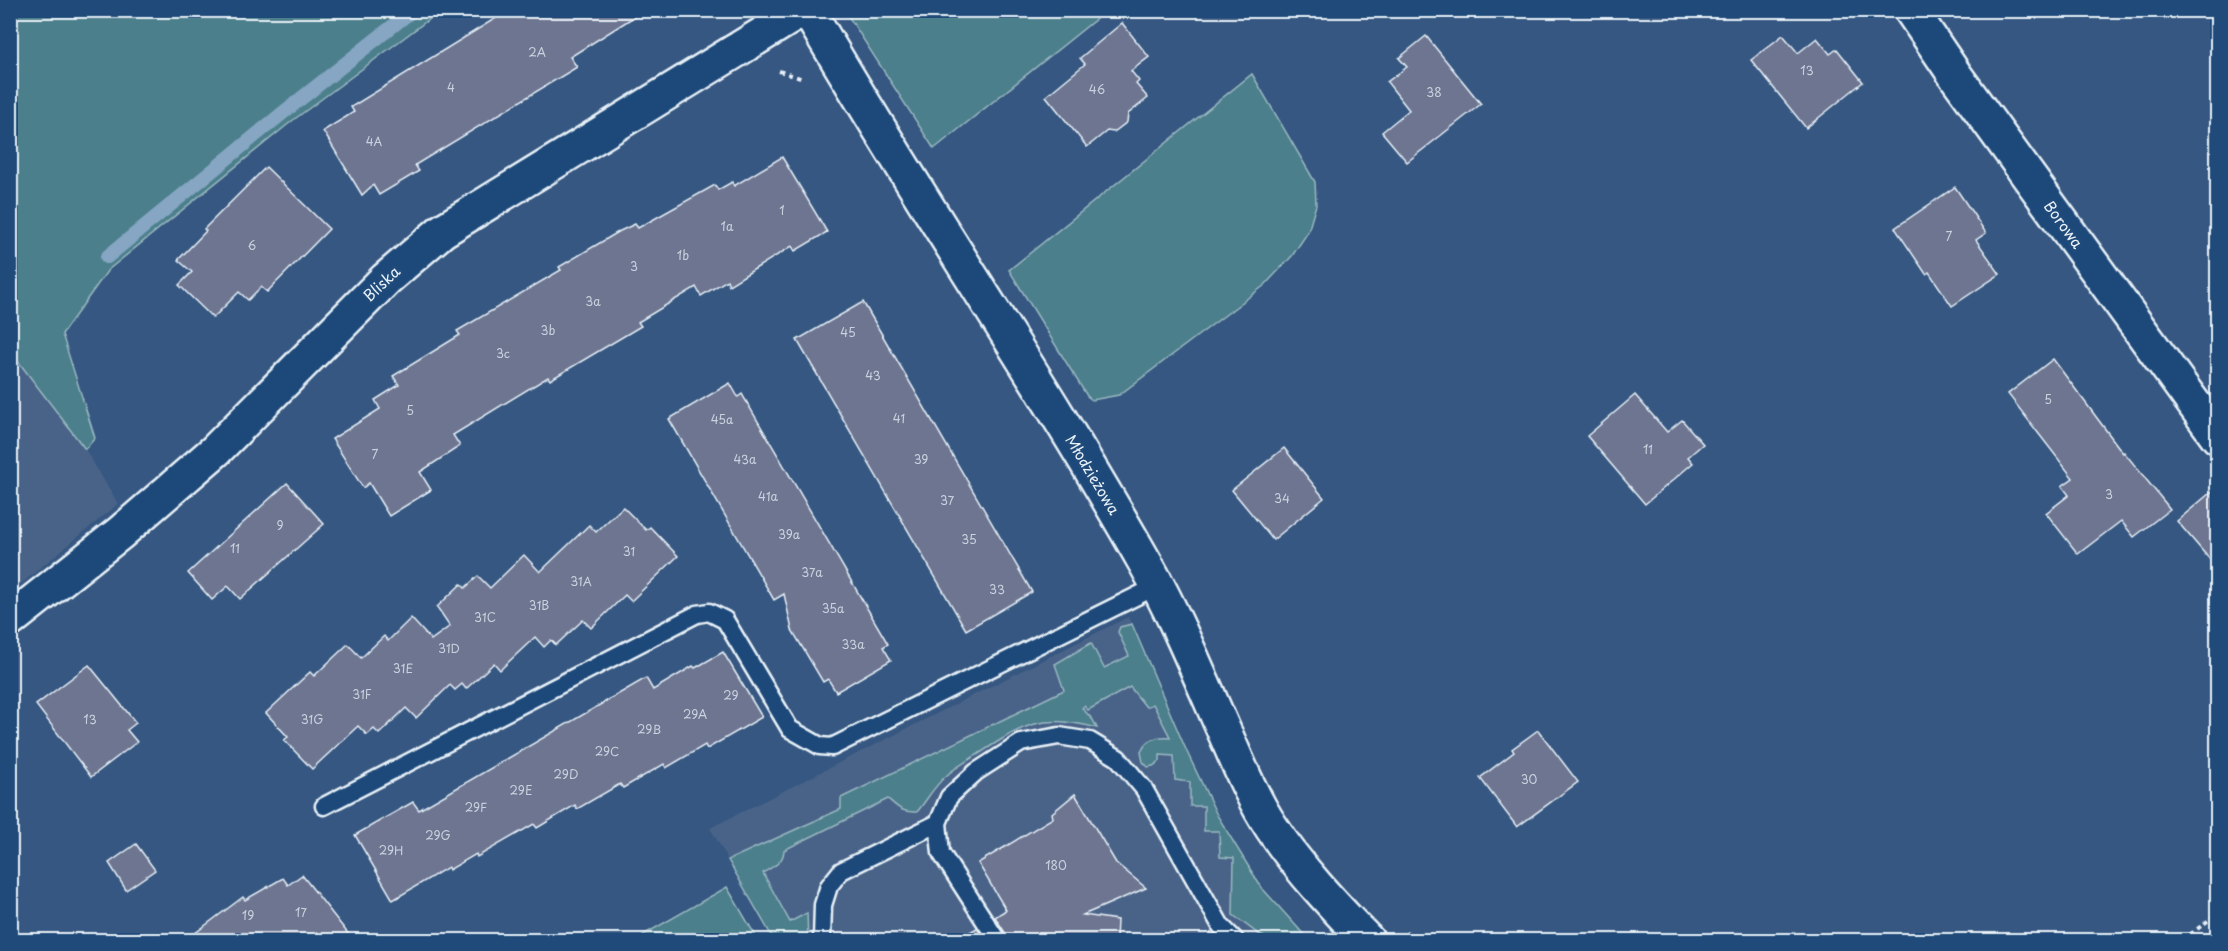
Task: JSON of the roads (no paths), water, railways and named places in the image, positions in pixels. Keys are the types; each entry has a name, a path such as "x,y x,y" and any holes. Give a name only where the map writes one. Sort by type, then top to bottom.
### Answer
{"street":[{"name":"Bliska","path":"10,620 120,533 215,451 386,279 442,231 802,10"},
{"name":"Młodzieżowa","path":"808,10 862,103 1073,442 1157,586 1245,779 1271,826 1302,871 1358,938"},
{"name":"Borowa","path":"1911,10 1955,75 2217,437"}],"lane":[{"path":"324,806 697,614 709,612 725,620 790,729 820,746 832,747 1157,586"},
{"path":"997,940 941,853 938,823 950,797 976,772 1021,743 1059,736 1090,741 1118,758 1144,789 1221,926 1235,940"},
{"path":"822,940 823,905 829,886 841,871 938,823"}],"waterway":[{"path":"107,257 413,10"}]}
